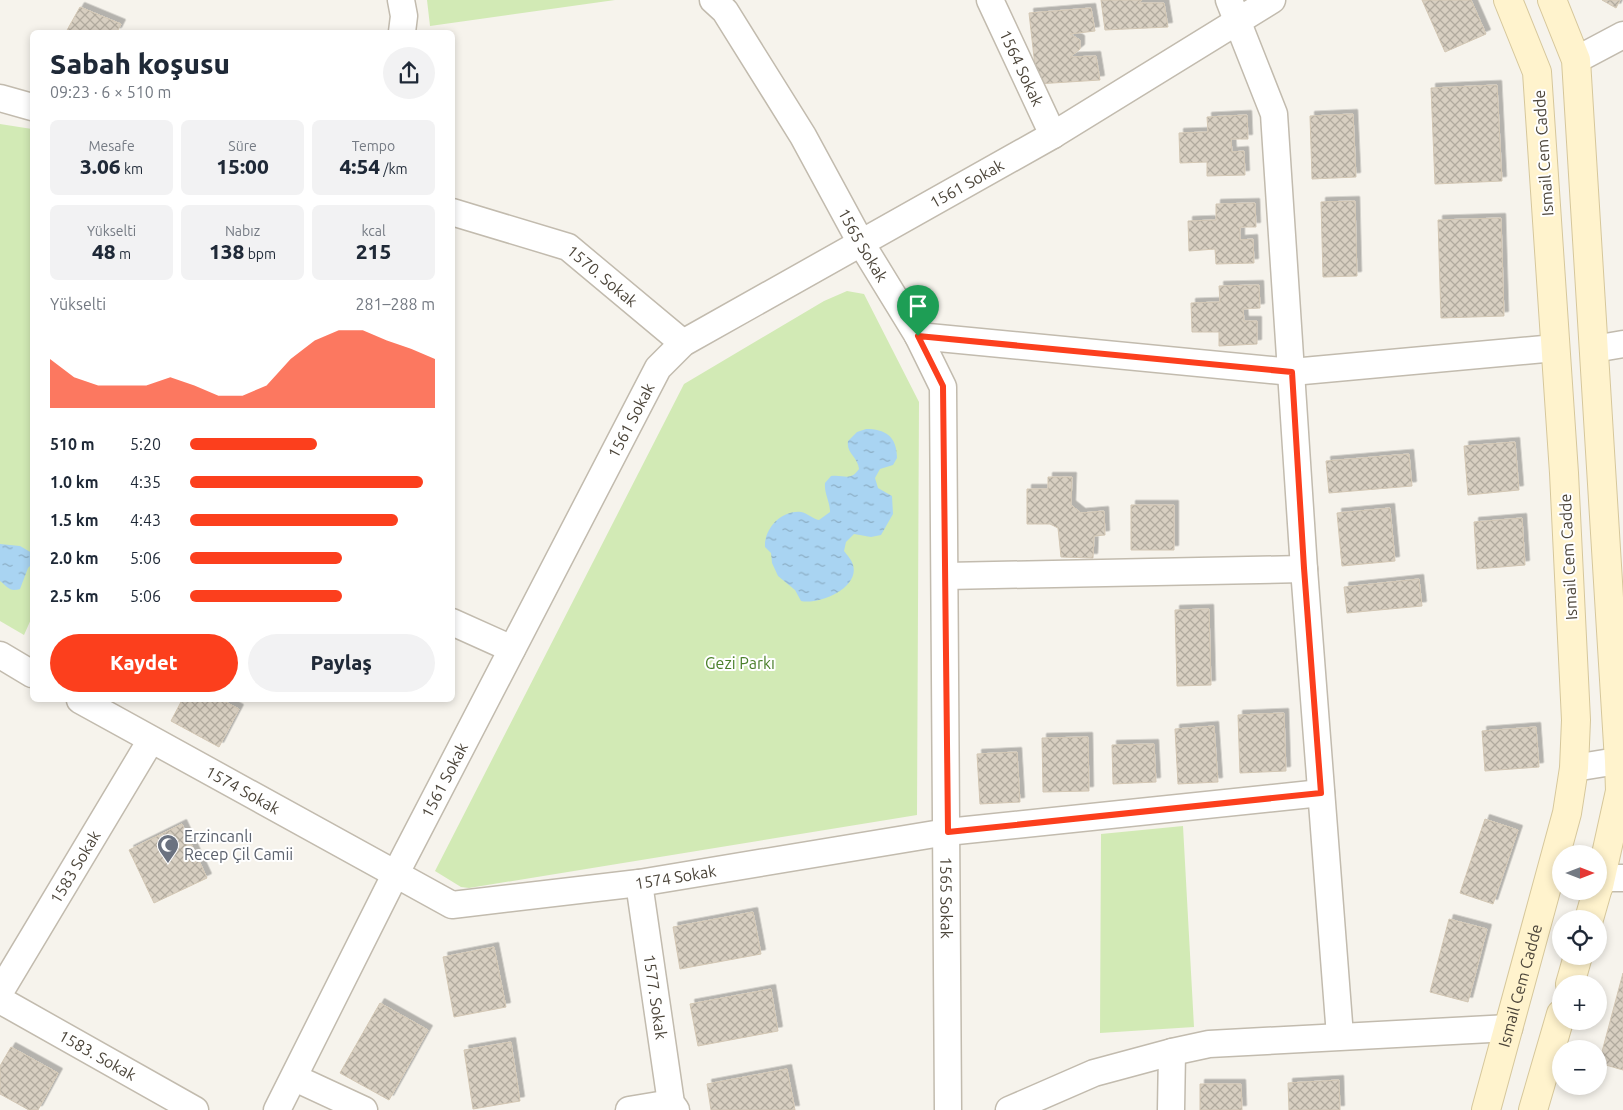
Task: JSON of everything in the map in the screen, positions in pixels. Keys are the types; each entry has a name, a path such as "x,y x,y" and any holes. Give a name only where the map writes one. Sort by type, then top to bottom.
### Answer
{"main road":[{"name":"Ismail Cem Cadde","path":"1508,0 1537,72 1564,473 1576,720 1574,768 1561,845"},
{"path":"1552,0 1576,60 1621,761 1620,791 1608,859"},
{"name":"Ismail Cem Cadde","path":"1486,1110 1552,884"},
{"path":"1533,1110 1556,1030"}],"street":[{"path":"401,0 404,16 402,30"},
{"name":"1565 Sokak","path":"713,0 725,11 803,136 861,243 918,336 943,386 948,832 948,1110"},
{"name":"1564 Sokak","path":"990,0 1053,135"},
{"name":"1561 Sokak","path":"277,1110 295,1078 395,875 658,368 683,343 1053,135 1234,11 1272,0"},
{"path":"1234,11 1274,114 1304,568 1340,1036"},
{"path":"1576,60 1623,35"},
{"path":"0,98 30,106"},
{"name":"1570. Sokak","path":"455,213 568,247 683,343"},
{"path":"918,336 1292,372 1555,348"},
{"path":"1594,348 1623,344"},
{"path":"946,576 1304,568"},
{"path":"455,623 512,649"},
{"path":"0,654 30,672"},
{"name":"1574 Sokak","path":"84,702 452,906 639,883 948,832 1321,793"},
{"name":"1583 Sokak","path":"0,992 151,740"},
{"path":"1574,768 1621,761"},
{"name":"1577. Sokak","path":"639,883 674,1106"},
{"name":"1583. Sokak","path":"0,1000 196,1110"},
{"path":"1009,1110 1094,1074 1172,1052 1209,1044 1509,1028"},
{"path":"1171,1110 1172,1052"},
{"path":"295,1078 364,1110"},
{"path":"629,1110 674,1106"}],"green space":[{"path":"427,0 615,0 430,26"},
{"path":"0,124 30,129 30,622 24,635 0,621"},
{"name":"Gezi Parkı","path":"847,291 864,294 919,402 917,815 469,888 461,887 435,871 684,384 824,301"},
{"path":"1183,826 1194,1027 1100,1033 1101,834"}],"water":[{"path":"866,429 884,432 889,435 895,444 897,458 893,465 880,469 875,478 878,488 892,496 893,514 881,535 871,537 854,534 846,542 844,551 852,563 854,573 844,588 818,600 801,601 795,590 778,576 772,563 771,553 765,547 767,534 775,522 787,514 801,512 819,520 830,512 825,483 831,476 846,477 856,473 859,469 857,461 849,449 848,441 857,432"},
{"path":"0,544 20,546 30,552 30,566 20,589 11,589 0,581"}],"building":[{"path":"1101,0 1142,0 1138,3 1164,3 1168,27 1105,30"},
{"path":"1422,0 1471,0 1486,34 1445,52"},
{"path":"1602,0 1620,0 1616,8"},
{"path":"80,7 121,24 118,30 67,30"},
{"path":"1091,8 1095,31 1070,34 1080,40 1080,49 1070,57 1096,56 1100,80 1037,84 1029,13"},
{"path":"1497,85 1502,181 1435,184 1431,88"},
{"path":"1353,114 1356,177 1312,179 1310,116"},
{"path":"1247,115 1248,139 1231,139 1232,152 1244,151 1245,175 1207,176 1207,162 1180,163 1179,133 1208,132 1207,117"},
{"path":"1355,201 1357,276 1323,277 1321,202"},
{"path":"1255,203 1256,227 1240,227 1240,240 1253,239 1254,263 1216,264 1215,249 1189,251 1188,221 1216,220 1216,204"},
{"path":"1501,218 1504,316 1441,318 1438,220"},
{"path":"1259,285 1260,308 1243,309 1244,321 1257,321 1257,344 1219,346 1219,332 1192,332 1191,303 1220,302 1219,286"},
{"path":"1515,442 1519,490 1468,495 1464,446"},
{"path":"1409,454 1412,486 1329,493 1326,461"},
{"path":"1048,477 1072,477 1071,505 1081,513 1104,511 1105,535 1094,536 1093,558 1061,557 1058,528 1050,524 1027,524 1027,489 1048,489"},
{"path":"1131,505 1174,505 1174,550 1131,550"},
{"path":"1390,508 1395,561 1342,566 1337,513"},
{"path":"1522,518 1525,565 1477,569 1474,522"},
{"path":"1419,579 1422,606 1347,613 1344,587"},
{"path":"1209,609 1211,685 1177,686 1175,610"},
{"path":"181,702 226,702 239,709 219,747 171,721"},
{"path":"1284,713 1286,771 1240,773 1238,715"},
{"path":"1214,726 1218,782 1178,784 1175,729"},
{"path":"1536,727 1539,767 1485,771 1482,731"},
{"path":"1088,737 1089,791 1043,792 1042,738"},
{"path":"1154,744 1156,782 1113,784 1112,745"},
{"path":"1017,752 1020,802 980,804 977,754"},
{"path":"1485,819 1518,830 1493,904 1460,893"},
{"name":"Erzincanlı Recep Çil Camii","path":"182,824 207,878 154,903 129,850"},
{"path":"753,912 761,954 680,969 673,927"},
{"path":"1449,919 1487,929 1468,1002 1430,992"},
{"path":"494,947 506,1007 454,1017 443,957"},
{"path":"1623,973 1623,1070 1607,1065 1607,1040 1605,1040"},
{"path":"771,989 778,1031 698,1046 690,1004"},
{"path":"380,1003 428,1030 389,1100 340,1073"},
{"path":"511,1042 520,1101 473,1109 464,1050"},
{"path":"11,1047 58,1073 38,1110 29,1110 0,1094 0,1066"},
{"path":"787,1069 795,1110 711,1110 707,1084"},
{"path":"1339,1080 1340,1110 1289,1110 1288,1083"},
{"path":"1200,1084 1241,1084 1242,1110 1200,1110"}],"place":[{"name":"Erzincanlı Recep Çil Camii","path":"168,864"}],"route":[{"path":"918,336 1292,372 1321,793 948,832 943,386 918,336"}]}
